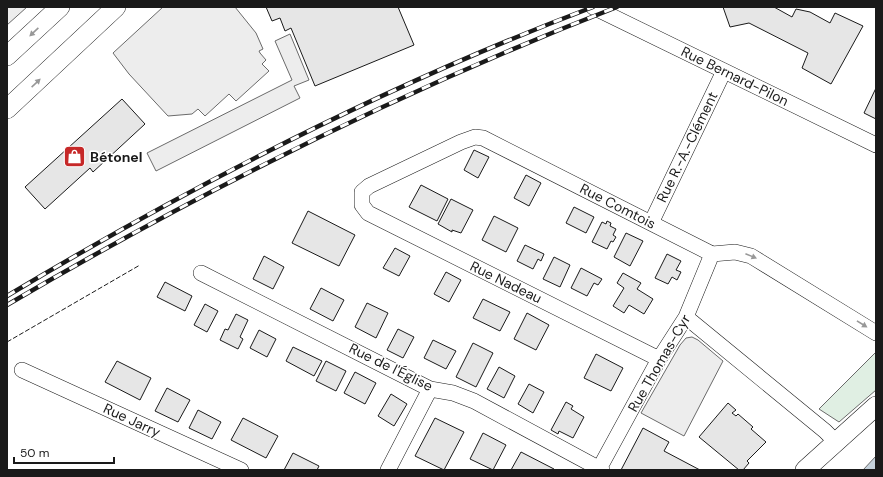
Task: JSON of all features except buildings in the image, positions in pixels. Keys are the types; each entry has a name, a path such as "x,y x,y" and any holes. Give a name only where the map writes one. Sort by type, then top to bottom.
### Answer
{"main road":[{"path":"7,56 60,7"},
{"path":"7,109 116,7"},
{"path":"805,470 876,406"}],"street":[{"name":"Rue Bernard-Pilon","path":"593,7 876,145"},
{"name":"Rue R.-A.-Clément","path":"651,223 724,71"},
{"name":"Rue Comtois","path":"360,199 362,192 369,186 461,142 479,137 488,140 712,254"},
{"name":"Rue Nadeau","path":"360,199 363,208 377,217 659,358"},
{"path":"712,254 734,252 751,256 876,333"},
{"name":"Rue Thomas-Cyr","path":"601,469 659,358 686,317 712,254"},
{"name":"Rue de l'Église","path":"201,273 430,389 453,393 474,401 601,469"},
{"path":"686,317 836,442"},
{"name":"Rue Jarry","path":"22,370 241,470"},
{"path":"388,470 430,389"}],"green space":[{"path":"876,352 876,390 839,422 819,409"}],"shaded area":[{"path":"7,7 27,7 7,25"},
{"path":"163,7 235,7 256,33 263,49 259,51 266,60 262,64 269,71 236,101 229,94 205,116 198,109 192,114 168,116 129,74 113,53"},
{"path":"290,34 309,80 294,86 300,98 156,171 147,153 292,80 275,41"},
{"path":"692,337 698,340 723,361 684,436 641,413 680,345 686,338"},
{"path":"876,456 876,470 863,470"}],"railway":[{"path":"7,296 149,214 294,138 442,69 593,7"},
{"path":"7,305 155,221 306,144 460,72 617,7"}],"fence":[{"path":"7,342 140,265"}],"place":[{"name":"Bétonel","path":"75,157"}]}
